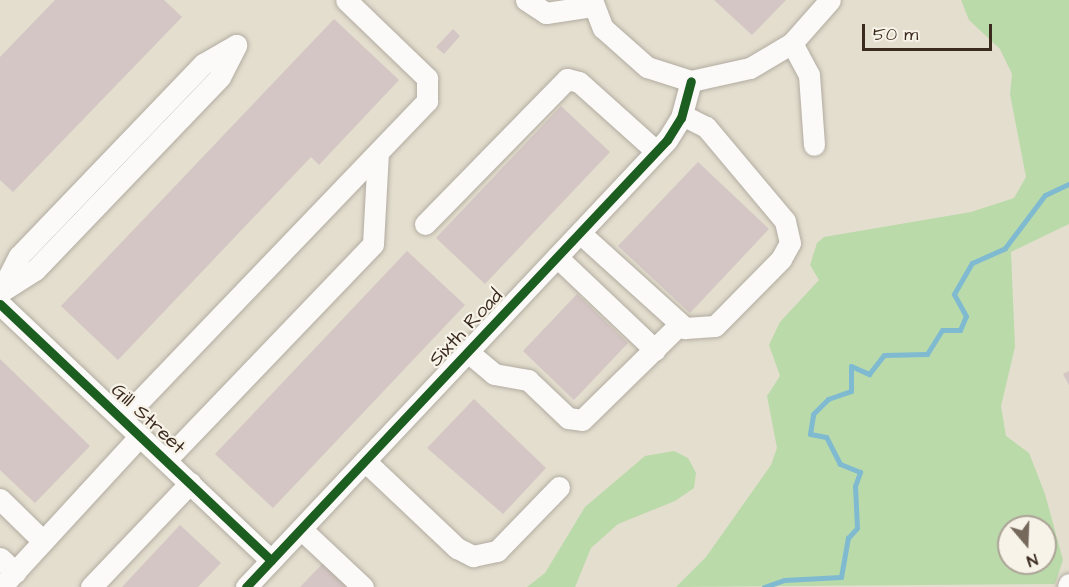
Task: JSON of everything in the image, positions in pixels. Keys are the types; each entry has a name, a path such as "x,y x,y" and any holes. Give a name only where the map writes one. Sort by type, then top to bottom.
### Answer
{"street":[{"path":"122,419 425,104 430,85 346,0"},
{"path":"526,0 546,13 592,3 603,28 647,67 691,81 745,70 792,43 830,0"},
{"path":"792,43 809,75 814,145"},
{"path":"236,45 220,77 33,273 1,295 19,256 205,62 236,45"},
{"path":"425,224 567,79 579,82 657,151"},
{"name":"Sixth Road","path":"246,587 657,151 682,115 691,81"},
{"path":"580,233 678,326 707,330 717,325 781,259 790,238 783,217 706,127 682,115"},
{"path":"166,460 374,244 378,153"},
{"path":"557,257 655,350"},
{"name":"Gill Street","path":"1,295 122,419 272,560"},
{"path":"468,352 494,374 528,380 579,421 592,415 678,326"},
{"path":"6,572 43,541 140,436"},
{"path":"365,461 457,548 473,556 501,547 559,487"},
{"path":"91,587 190,483"},
{"path":"0,499 43,541"},
{"path":"301,529 363,587"}],"green space":[{"path":"961,0 1069,0 1069,224 1011,252 1015,347 1001,406 1006,436 1029,453 1051,515 997,515 997,575 1057,575 1057,538 1063,560 1055,584 676,587 706,557 771,465 777,448 767,396 780,376 769,345 780,322 819,280 810,265 817,243 824,237 971,212 1014,198 1026,177 1010,94 1012,74 1000,49 969,20"},
{"path":"674,451 688,458 696,473 694,488 675,501 618,524 591,548 575,587 527,587 545,573 585,507 645,456"}],"building":[{"path":"55,0 164,0 182,17 13,192 0,180 0,57"},
{"path":"714,0 786,0 752,35"},
{"path":"334,19 399,80 319,165 311,157 118,360 61,306"},
{"path":"453,29 460,36 444,54 436,47"},
{"path":"561,106 610,152 485,284 436,238"},
{"path":"698,162 769,229 690,313 618,246"},
{"path":"407,251 465,305 273,508 215,454"},
{"path":"577,294 628,343 574,400 523,351"},
{"path":"0,359 90,446 35,503 0,470"},
{"path":"1069,371 1069,385 1063,374"},
{"path":"474,399 546,468 503,514 427,448"},
{"path":"180,525 221,563 198,587 122,587"},
{"path":"325,561 352,587 300,587"}],"waterway":[{"path":"764,587 784,580 841,577 848,538 857,528 855,486 860,472 840,464 826,437 810,434 813,414 828,399 851,391 851,366 869,374 884,355 927,354 942,330 960,330 966,316 954,294 972,263 1005,248 1045,195 1069,184"}],"cycle path":[{"path":"246,587 667,140 681,118 691,81"},
{"path":"0,304 271,560"}]}
